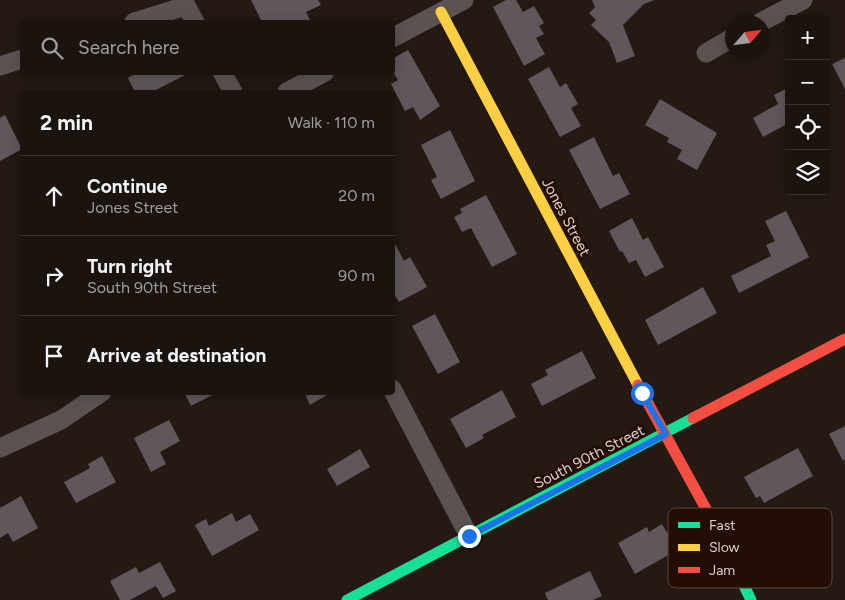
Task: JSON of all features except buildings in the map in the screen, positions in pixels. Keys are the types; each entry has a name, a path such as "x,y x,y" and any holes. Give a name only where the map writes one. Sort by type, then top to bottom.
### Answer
{"street":[{"path":"395,36 464,0"},
{"path":"770,17 803,0"},
{"path":"139,20 185,3 194,20"},
{"name":"Jones Street","path":"441,12 642,393 706,508"},
{"path":"706,53 725,42"},
{"path":"0,66 20,60"},
{"path":"224,75 232,90"},
{"path":"291,90 319,75"},
{"name":"South 90th Street","path":"347,600 845,339"},
{"path":"0,448 62,420 98,395"},
{"path":"395,395 469,536"},
{"name":"Jones Street","path":"746,588 752,600"}],"traffic: fast":[{"path":"347,600 693,418"},
{"path":"745,588 751,600"}],"traffic: slow":[{"path":"441,12 638,385"}],"traffic: jam":[{"path":"693,418 845,339"},
{"path":"638,385 706,508"}],"route":[{"path":"469,536 666,434 642,393"}]}
